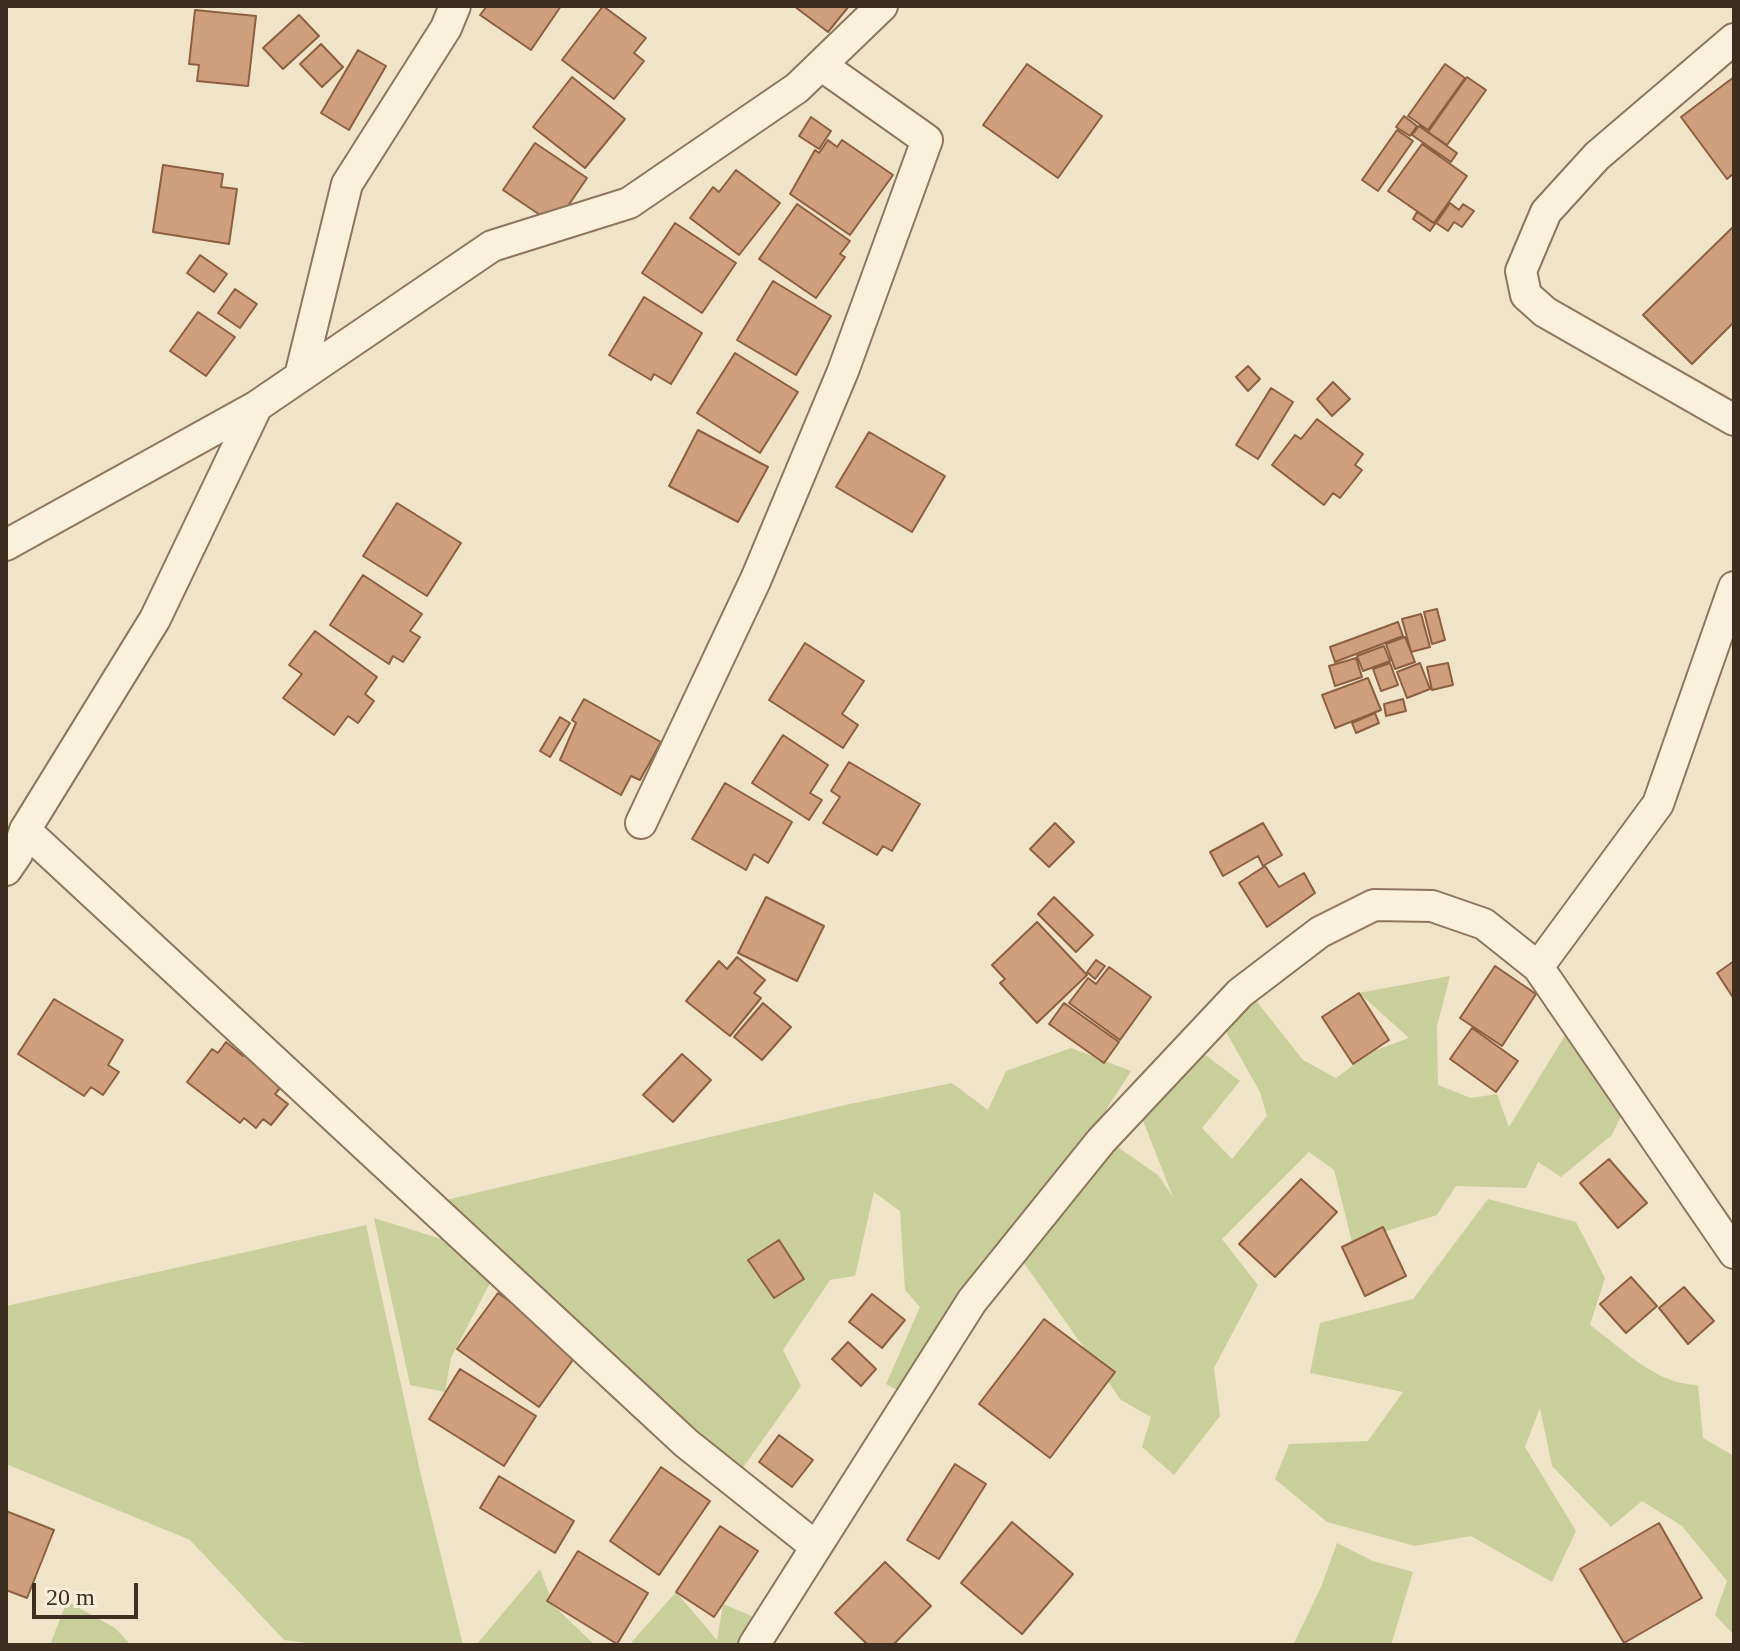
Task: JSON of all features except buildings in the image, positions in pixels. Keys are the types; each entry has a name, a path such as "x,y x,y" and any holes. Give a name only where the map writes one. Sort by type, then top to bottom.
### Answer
{"street":[{"path":"300,376 347,184 446,28 455,6"},
{"path":"6,545 257,406 492,246 629,203 797,88 882,6"},
{"path":"1734,39 1597,156 1546,212 1521,271 1526,295 1545,312 1734,420"},
{"path":"641,823 756,579 843,371 927,140 821,65"},
{"path":"6,870 17,854 25,830 155,619 257,406"},
{"path":"1538,967 1658,804 1734,587"},
{"path":"25,830 686,1443 815,1546"},
{"path":"754,1645 972,1301 1101,1141 1240,993 1320,932 1374,905 1432,906 1484,924 1538,967 1734,1253"}],"green space":[{"path":"1450,976 1437,1026 1438,1085 1471,1098 1497,1094 1509,1127 1575,1019 1623,1111 1612,1135 1561,1177 1538,1162 1526,1188 1456,1186 1437,1215 1352,1242 1334,1170 1309,1152 1222,1239 1258,1285 1214,1368 1220,1416 1174,1475 1142,1447 1151,1417 1121,1400 1014,1249 1112,1143 1158,1175 1173,1197 1136,1103 1196,1048 1240,1081 1202,1128 1232,1159 1267,1116 1260,1092 1225,1030 1246,988 1303,1060 1336,1078 1371,1052 1409,1038 1359,993"},
{"path":"1071,1048 1131,1071 919,1402 886,1384 920,1307 905,1290 900,1211 874,1192 855,1276 830,1280 783,1350 801,1386 742,1469 660,1401 446,1200 845,1105 952,1083 988,1110 1006,1071"},
{"path":"1488,1199 1576,1222 1605,1278 1590,1325 1654,1372 1668,1379 1698,1385 1703,1438 1734,1456 1734,1635 1715,1615 1727,1581 1682,1526 1642,1501 1611,1527 1552,1466 1540,1408 1525,1447 1576,1531 1552,1582 1471,1536 1415,1546 1327,1522 1275,1479 1289,1444 1368,1441 1403,1392 1310,1373 1320,1323 1413,1299"},
{"path":"374,1218 448,1241 492,1279 451,1358 445,1392 410,1385"},
{"path":"366,1225 420,1471 463,1645 322,1645 284,1640 190,1540 6,1464 6,1306"},
{"path":"1337,1543 1373,1561 1413,1572 1391,1645 1293,1645 1321,1587"},
{"path":"540,1569 553,1605 595,1645 476,1645"},
{"path":"676,1592 717,1640 723,1604 754,1617 748,1645 629,1645"},
{"path":"67,1601 115,1628 131,1645 50,1645"}]}
